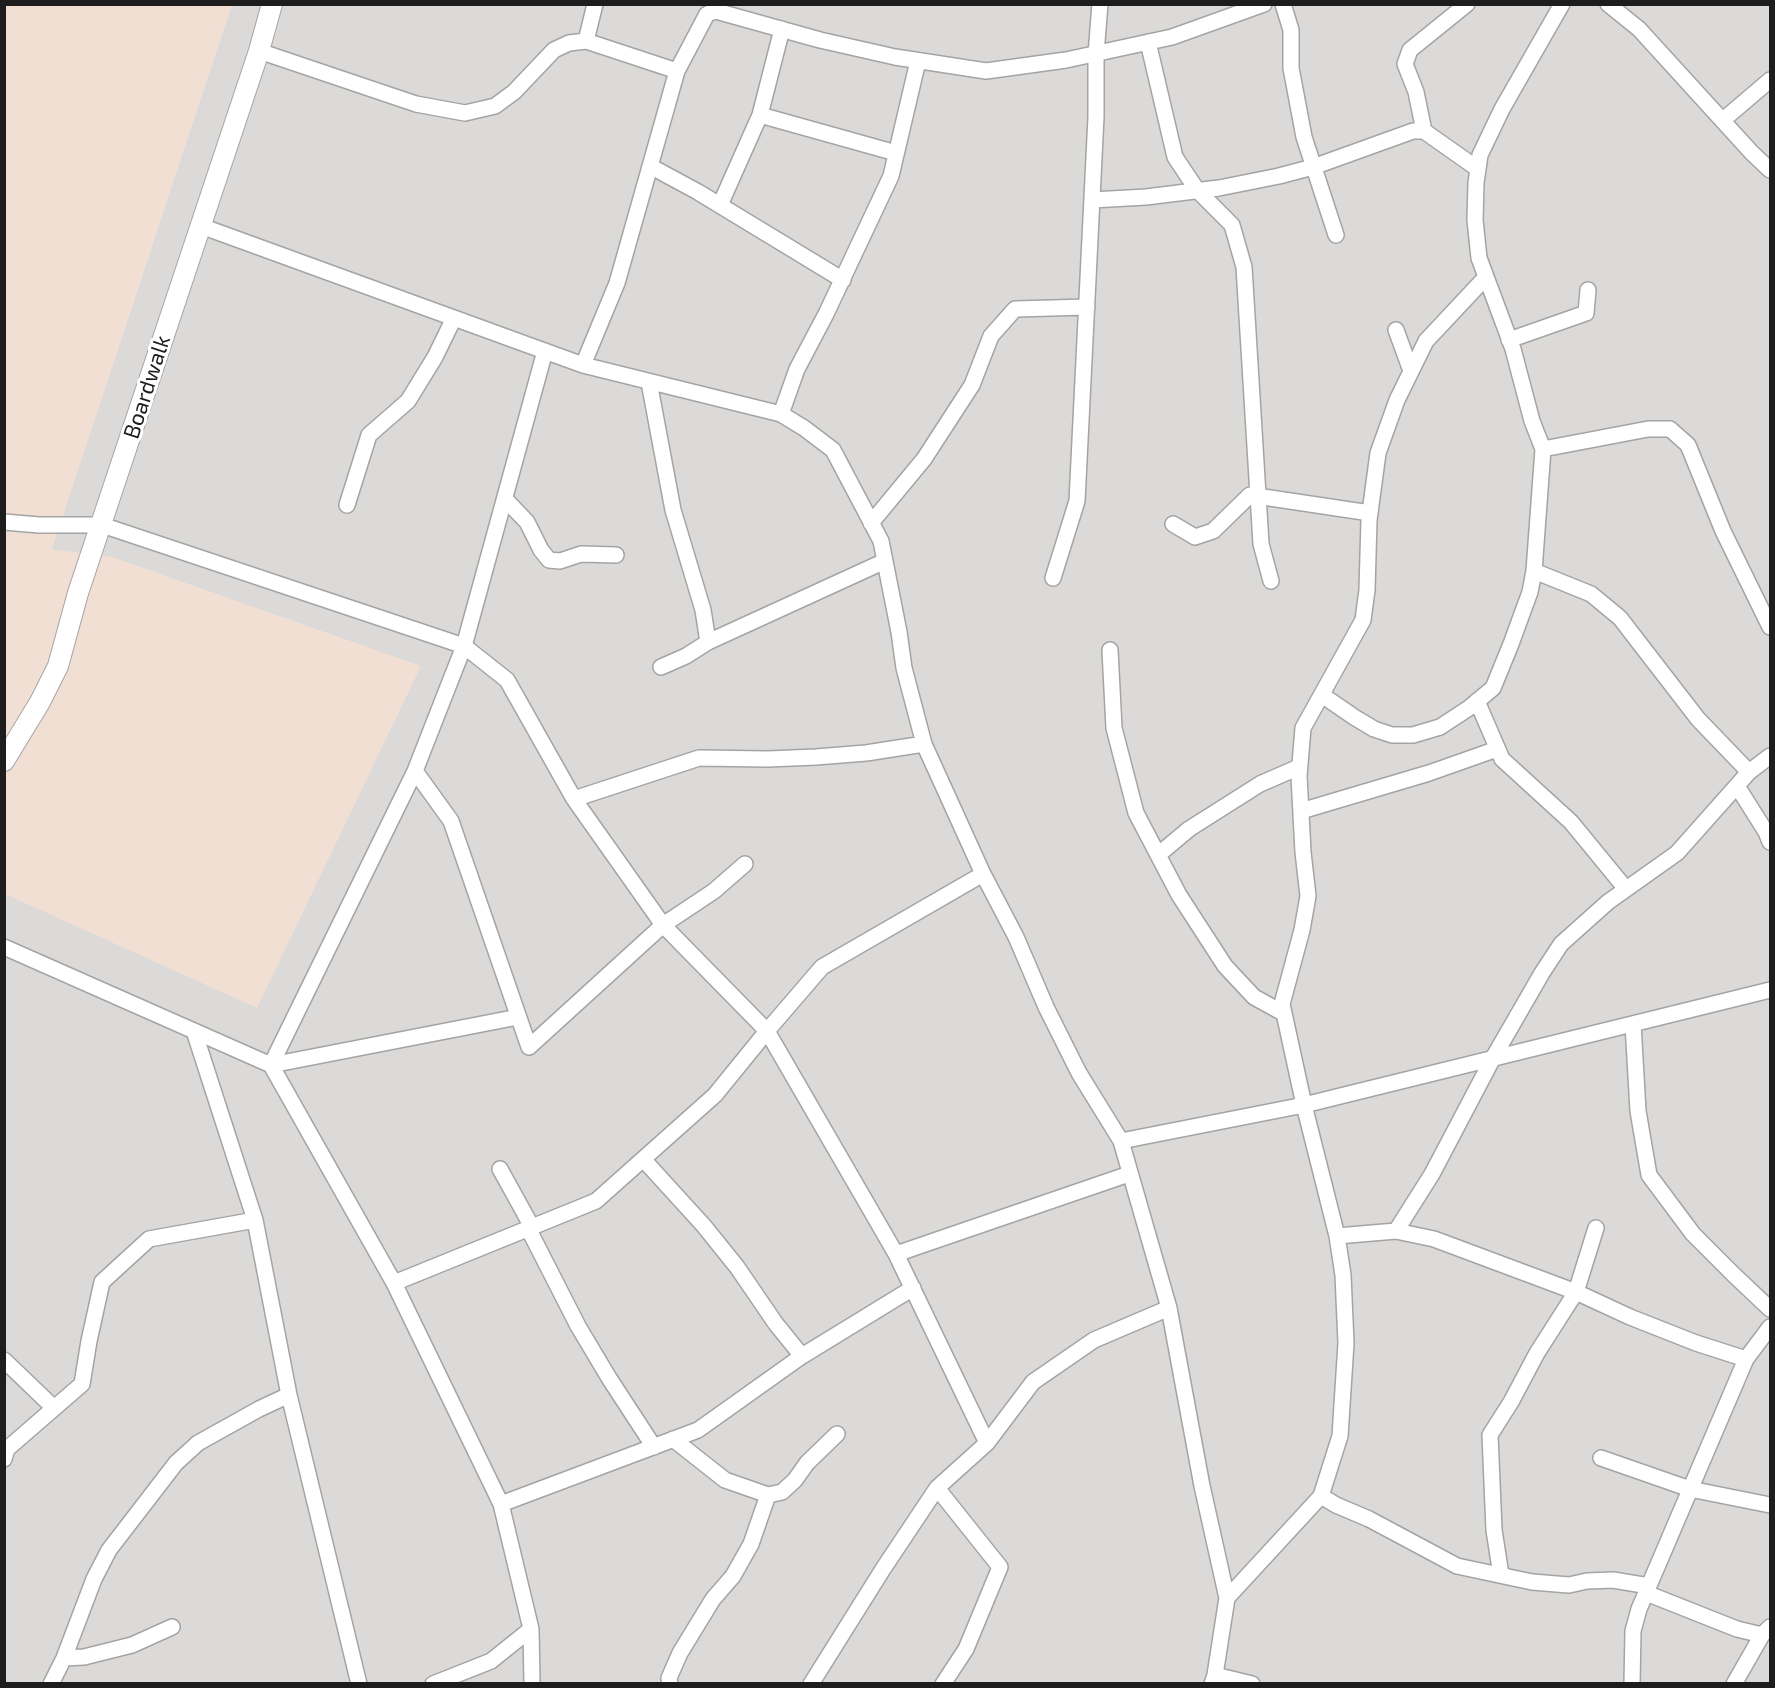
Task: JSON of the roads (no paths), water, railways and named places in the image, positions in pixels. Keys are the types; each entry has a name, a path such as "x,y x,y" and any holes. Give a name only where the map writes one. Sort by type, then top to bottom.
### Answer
{"street":[{"name":"Boardwalk","path":"4,760 40,702 58,666 78,593 259,51 272,4"},
{"path":"586,40 595,4"},
{"path":"1053,578 1077,501 1100,4"},
{"path":"583,365 617,283 677,71 708,14 716,11 831,43 918,61 986,71 1096,54 1172,37 1264,4"},
{"path":"1283,4 1291,30 1291,68 1304,137 1336,235"},
{"path":"1424,131 1416,92 1405,64 1410,50 1467,4"},
{"path":"1322,694 1374,729 1392,735 1413,735 1440,727 1493,688 1530,592 1534,571 1543,450 1532,421 1509,340 1479,258 1475,220 1480,155 1502,109 1562,4"},
{"path":"1608,4 1639,29 1770,170"},
{"path":"720,205 760,116 782,29"},
{"path":"259,51 416,104 465,112 495,106 514,92 554,50 569,43 586,40 677,71"},
{"path":"1148,42 1175,157 1197,190 1232,225 1244,267 1261,544 1271,581"},
{"path":"781,414 798,369 891,177 918,61"},
{"path":"1722,120 1770,80"},
{"path":"760,116 896,153"},
{"path":"1092,200 1146,197 1279,176 1313,167 1413,131 1424,131 1478,169"},
{"path":"650,166 843,279"},
{"path":"201,226 583,365 781,414 834,450 881,542 904,669 924,744 983,874 1016,937 1046,1007 1079,1073 1121,1141 1169,1308 1202,1486 1227,1598 1213,1679 1252,1683"},
{"path":"1227,1598 1322,1496 1340,1436 1346,1343 1343,1275 1337,1236 1304,1105 1282,1004 1302,930 1308,896 1303,852 1299,767 1303,728 1362,620 1367,590 1370,513 1378,453 1397,400 1426,341 1486,278"},
{"path":"1509,340 1586,313 1588,290"},
{"path":"872,522 924,459 972,384 991,336 1015,309 1087,307"},
{"path":"347,505 369,435 408,401 435,357 454,318"},
{"path":"1396,330 1411,371"},
{"path":"271,1065 415,771 464,646 545,351"},
{"path":"649,382 673,510 703,610 708,642"},
{"path":"1543,450 1648,429 1670,429 1688,445 1723,531 1766,607 1770,627"},
{"path":"1173,524 1195,537 1212,531 1250,495 1370,513"},
{"path":"504,498 527,522 549,560 560,561 581,554 616,555"},
{"path":"4,522 39,525 102,525 464,646 507,680 574,799 663,925 767,1031 897,1254 987,1443"},
{"path":"661,667 686,656 708,642 885,561"},
{"path":"1534,571 1591,594 1620,618 1698,719 1749,772"},
{"path":"1110,650 1113,728 1136,813 1179,895 1225,966 1254,997 1283,1013"},
{"path":"1477,701 1502,759 1571,822 1626,889"},
{"path":"574,799 699,758 768,759 826,756 866,753 924,744"},
{"path":"1301,812 1429,773 1497,749"},
{"path":"1396,1231 1432,1174 1493,1058 1542,972 1561,944 1626,889 1677,853 1749,772 1770,756"},
{"path":"1158,855 1189,829 1260,784 1299,767"},
{"path":"415,771 452,821 529,1047 663,925 714,891 745,864"},
{"path":"1737,786 1770,842"},
{"path":"394,1283 596,1201 715,1095 822,967 983,874"},
{"path":"4,947 271,1065 518,1017"},
{"path":"1121,1141 1304,1105 1770,990"},
{"path":"1633,1024 1638,1111 1649,1175 1693,1234 1770,1309"},
{"path":"194,1031 255,1220 289,1395 359,1683"},
{"path":"271,1065 394,1283 501,1504 531,1629 532,1683"},
{"path":"643,1160 711,1234 802,1356"},
{"path":"500,1169 578,1326 654,1447"},
{"path":"897,1254 1129,1174"},
{"path":"4,1459 7,1449 82,1384 102,1282 149,1239 255,1220"},
{"path":"1501,1575 1494,1530 1490,1436 1575,1292 1596,1228"},
{"path":"1337,1236 1396,1231 1434,1239 1575,1292 1696,1343 1746,1359"},
{"path":"501,1504 698,1430 802,1356 913,1288"},
{"path":"811,1683 937,1488 987,1443 1033,1382 1094,1340 1169,1308"},
{"path":"1632,1683 1633,1631 1648,1589 1746,1359 1770,1327"},
{"path":"4,1360 54,1408"},
{"path":"51,1683 64,1659 94,1579 109,1550 176,1462 198,1443 289,1395"},
{"path":"673,1439 725,1480 768,1495 782,1492 795,1480 807,1462 837,1434"},
{"path":"1601,1458 1690,1489 1770,1504"},
{"path":"937,1488 1000,1567 966,1648 943,1683"},
{"path":"670,1683 669,1678 680,1653 713,1599 733,1576 751,1544 768,1495"},
{"path":"1322,1496 1457,1566 1532,1582 1569,1585 1587,1581 1613,1580 1648,1589 1737,1629 1766,1631 1734,1683"},
{"path":"64,1659 84,1657 132,1645 172,1627"},
{"path":"433,1683 491,1661 531,1629"}]}
